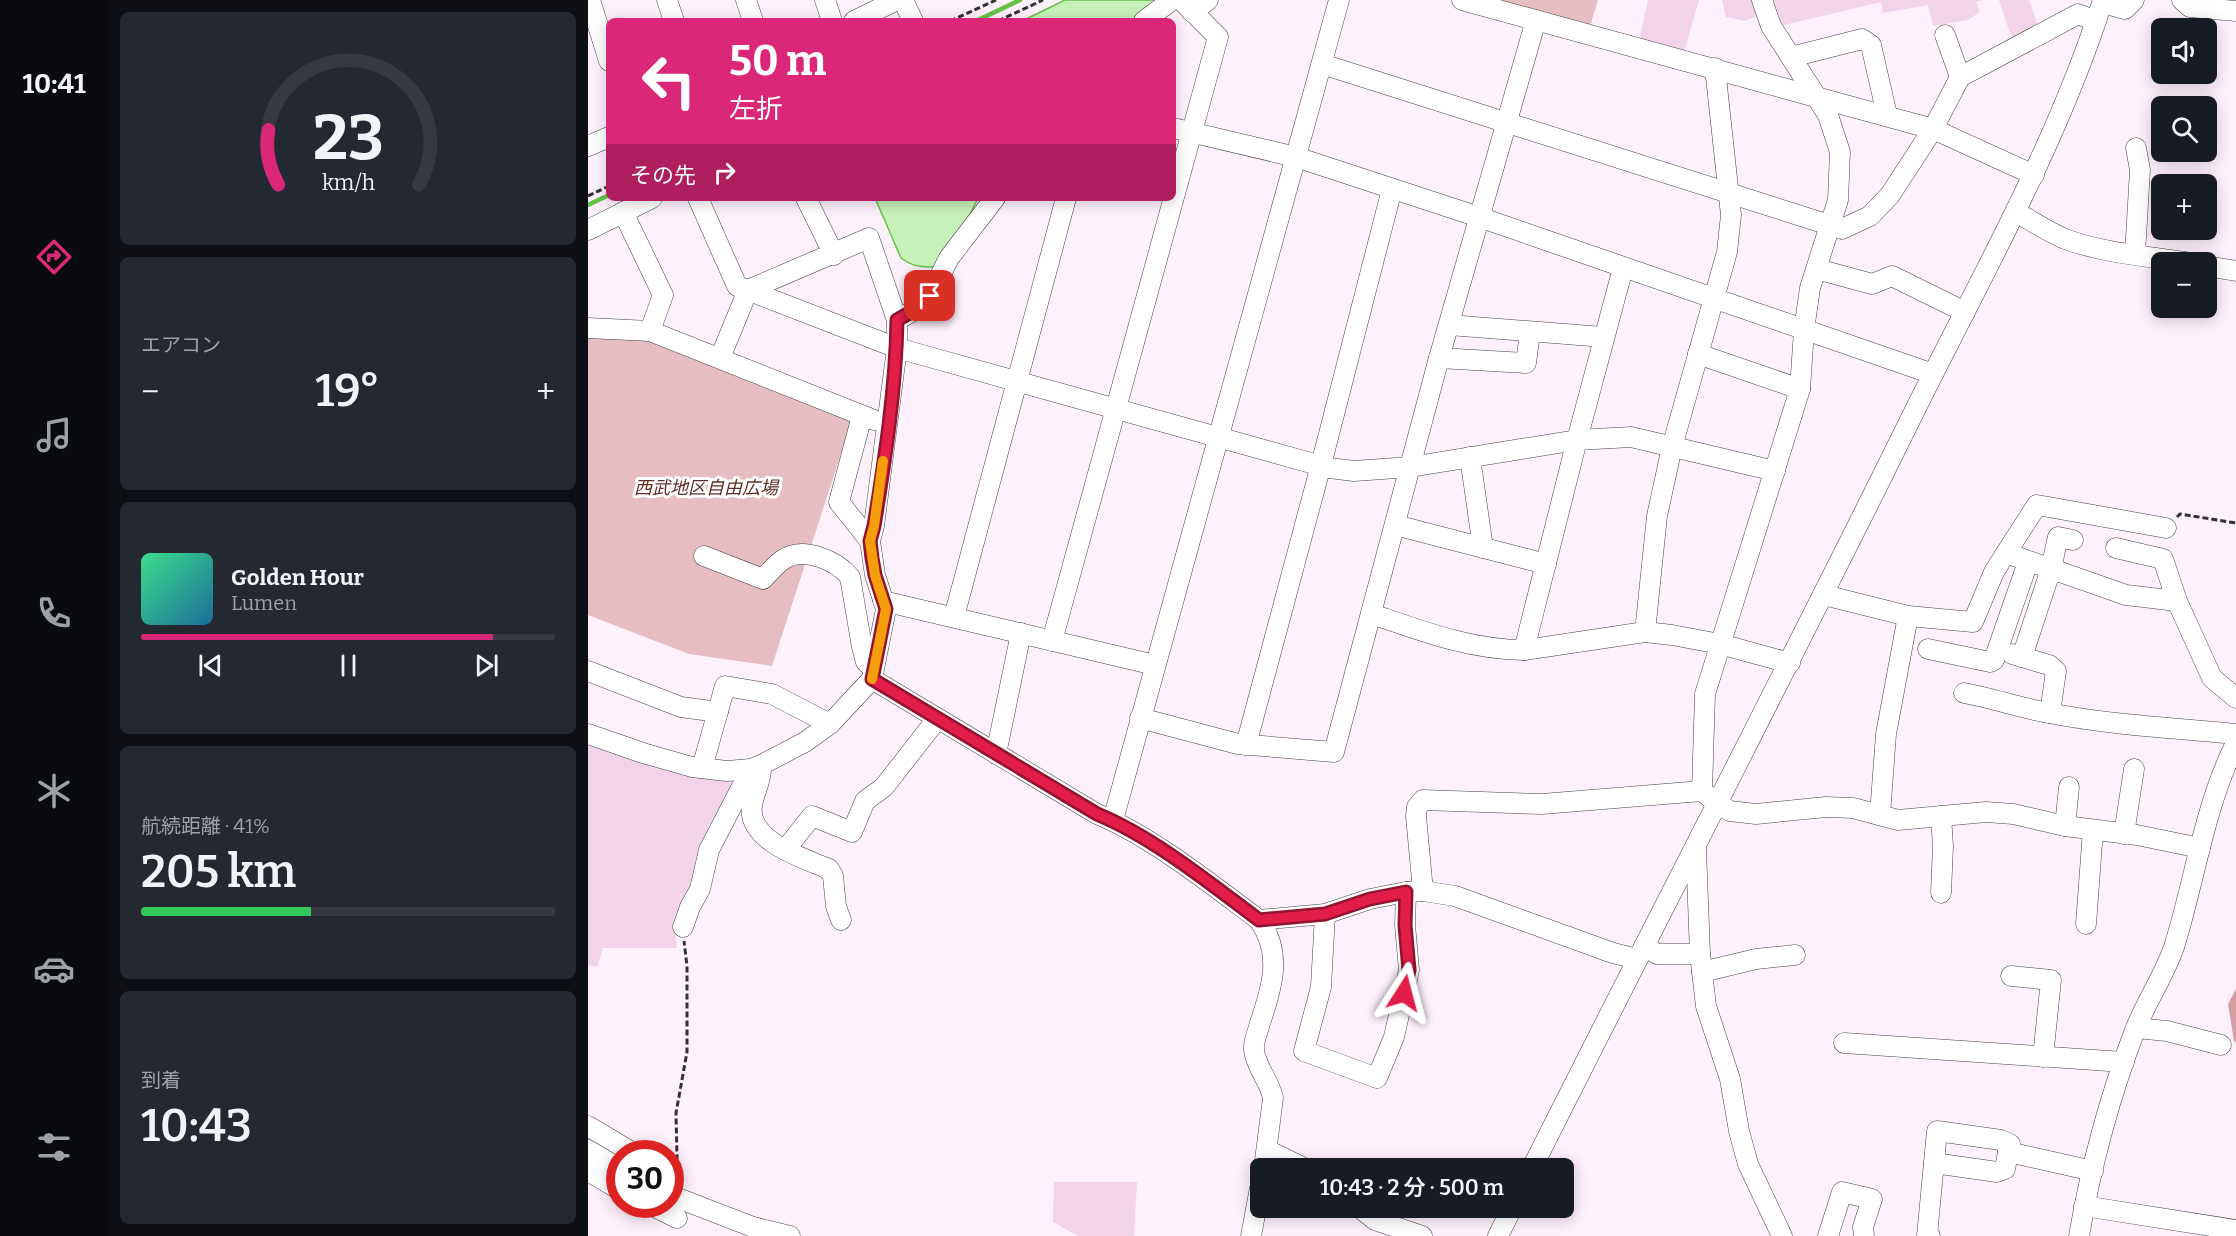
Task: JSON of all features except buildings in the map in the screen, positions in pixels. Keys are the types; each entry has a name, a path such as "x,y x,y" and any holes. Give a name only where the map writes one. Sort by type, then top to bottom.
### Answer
{"street":[{"path":"590,0 606,51"},
{"path":"667,0 673,18"},
{"path":"747,0 752,18"},
{"path":"825,0 831,18"},
{"path":"860,18 897,0"},
{"path":"903,0 912,18"},
{"path":"1148,18 1172,0"},
{"path":"1113,820 1339,0"},
{"path":"1462,0 1933,129 2034,175"},
{"path":"1702,790 1705,694 1800,389 1804,330 1810,288 1838,200 1840,152 1828,115 1772,26 1762,0"},
{"path":"1322,64 1842,229 1870,216 1897,185 1933,129 1960,77 2092,7 2125,9 2134,0"},
{"path":"2182,0 2190,7 2236,11"},
{"path":"1176,155 1182,130 1218,37 1194,4"},
{"path":"1537,1158 1790,663 2034,175 2059,119 2092,7"},
{"path":"1140,718 1245,745 1334,752 1439,358 1536,20"},
{"path":"1945,35 1960,77"},
{"path":"1791,57 1862,39 1871,45 1887,115"},
{"path":"1645,632 1657,516 1672,447 1727,252 1731,215 1714,68"},
{"path":"1182,130 1296,157 1479,217 1933,374"},
{"path":"588,146 606,138"},
{"path":"2135,254 2140,170 2136,148"},
{"path":"1245,745 1321,465 1392,189"},
{"path":"588,230 646,201"},
{"path":"699,201 737,286 897,348 1321,465 1354,471 1410,467 1577,440 1631,437 1775,471"},
{"path":"807,201 834,255"},
{"path":"897,320 920,307 930,296 949,258 993,201"},
{"path":"954,617 1065,201"},
{"path":"1052,641 1115,408 1165,201"},
{"path":"623,212 663,295 650,331"},
{"path":"2016,212 2066,239 2151,257"},
{"path":"588,734 644,753 702,768 727,771 756,767 805,742 830,724 873,674 886,609 875,575 870,541 888,424 897,348 897,320 869,238 748,290 720,358"},
{"path":"1524,650 1623,268"},
{"path":"2217,268 2236,271"},
{"path":"1824,271 1872,284 1892,276 1965,312"},
{"path":"590,324 650,331 862,416 888,424"},
{"path":"1449,325 1604,337"},
{"path":"1439,358 1526,363 1530,332"},
{"path":"1698,354 1800,389"},
{"path":"862,416 839,502 870,541"},
{"path":"1470,457 1483,548"},
{"path":"1824,595 1908,616 1973,622 1994,572 2037,505 2166,528"},
{"path":"1395,525 1546,564"},
{"path":"2022,657 2051,569 2058,537 2073,540"},
{"path":"2116,548 2163,559 2177,601 2212,678 2236,698"},
{"path":"704,556 763,579 786,557 799,554 818,557 844,569 850,577 864,655 873,674 937,719 1152,844 1259,920 1269,938 1274,967 1271,989 1254,1050 1271,1088 1273,1098 1266,1158"},
{"path":"2006,554 2126,595 2177,601"},
{"path":"1928,649 1990,662 1994,660 2028,562"},
{"path":"883,601 1155,665"},
{"path":"1372,614 1474,646 1524,650 1645,632 1720,644 1790,663"},
{"path":"1880,815 1886,734 1908,616"},
{"path":"996,754 1021,633"},
{"path":"1998,649 2049,665 2056,671 2050,713"},
{"path":"588,671 681,707 718,712"},
{"path":"702,768 725,686 772,694 830,724"},
{"path":"1964,693 1996,698 2050,713 2165,728 2236,734"},
{"path":"785,850 812,816 852,832 865,801 884,788 937,719"},
{"path":"2079,1236 2093,1171 2124,1062 2136,1028 2173,949 2220,779 2236,743"},
{"path":"756,767 762,778 752,805 752,821 764,836 785,850 829,869 833,876 836,906 841,920"},
{"path":"683,927 700,889 709,850 756,767"},
{"path":"2124,834 2134,769"},
{"path":"2065,825 2069,788"},
{"path":"1325,914 1321,987 1304,1051 1377,1078 1394,1037 1409,970 1405,925 1414,891 1417,807 1423,800 1542,804 1702,790 1718,804 1730,810 1756,814 1826,807 1853,808 1898,820 1986,812 2013,814 2200,848"},
{"path":"1941,816 1943,846 1941,893"},
{"path":"2085,924 2093,830"},
{"path":"1696,846 1701,963 1706,1005 1730,1079 1739,1131 1748,1164 1782,1236"},
{"path":"1259,920 1325,914 1370,899 1414,891 1455,896 1613,953 1657,954 1701,963 1796,955"},
{"path":"2011,976 2051,980 2043,1057"},
{"path":"2136,1028 2167,1031 2221,1045"},
{"path":"1844,1043 2124,1062"},
{"path":"588,1126 612,1140"},
{"path":"1930,1236 1927,1236 1937,1131 2001,1140 2010,1144 2005,1169 1997,1172 1934,1163"},
{"path":"588,1150 606,1161"},
{"path":"2008,1152 2093,1171"},
{"path":"588,1171 606,1182"},
{"path":"1828,1236 1842,1191 1872,1199 1863,1227 1864,1236"},
{"path":"684,1200 734,1220 790,1236"},
{"path":"2084,1206 2236,1230"},
{"path":"1251,1236 1254,1218"},
{"path":"1372,1218 1422,1236"},
{"path":"1498,1236 1507,1218"}],"path":[{"path":"957,18 996,0"},
{"path":"1004,18 1043,0"},
{"path":"588,196 606,187"},
{"path":"2166,528 2180,514 2236,524"},
{"path":"677,1140 676,1113 687,1052 687,966 683,927"}],"shaded area":[{"path":"1065,0 1161,0 1138,18 1028,18"},
{"path":"1648,0 1699,0 1684,52 1639,40"},
{"path":"1722,0 1752,0 1758,16 1744,21 1726,17"},
{"path":"1766,0 1983,0 1976,2 1980,12 1968,20 1933,26 1928,5 1883,13 1881,2 1780,26"},
{"path":"1999,0 2029,0 2039,29 2013,42"},
{"path":"876,201 977,201 960,235 940,267 915,265 901,258"},
{"path":"588,742 740,778 709,825 692,893 675,915 677,948 603,948 597,967 588,965"},
{"path":"2236,989 2236,1042 2228,1004"},
{"path":"1054,1182 1137,1182 1134,1236 1078,1236 1053,1222"}],"green space":[{"path":"1496,0 1598,0 1590,26"},
{"name":"西武地区自由広場","path":"588,337 646,337 847,417 851,423 772,666 689,654 588,615"}],"waterway":[{"path":"982,18 1020,0"},
{"path":"588,205 606,196"}],"slow traffic":[{"path":"872,679 886,609 875,575 870,541 883,461"}],"route":[{"path":"930,296 920,307 897,320 897,348 888,424 879,497 870,541 875,575 886,609 872,679 1097,814 1113,820 1152,844 1259,920 1325,914 1370,899 1406,892 1405,925 1409,970 1404,993"}]}
